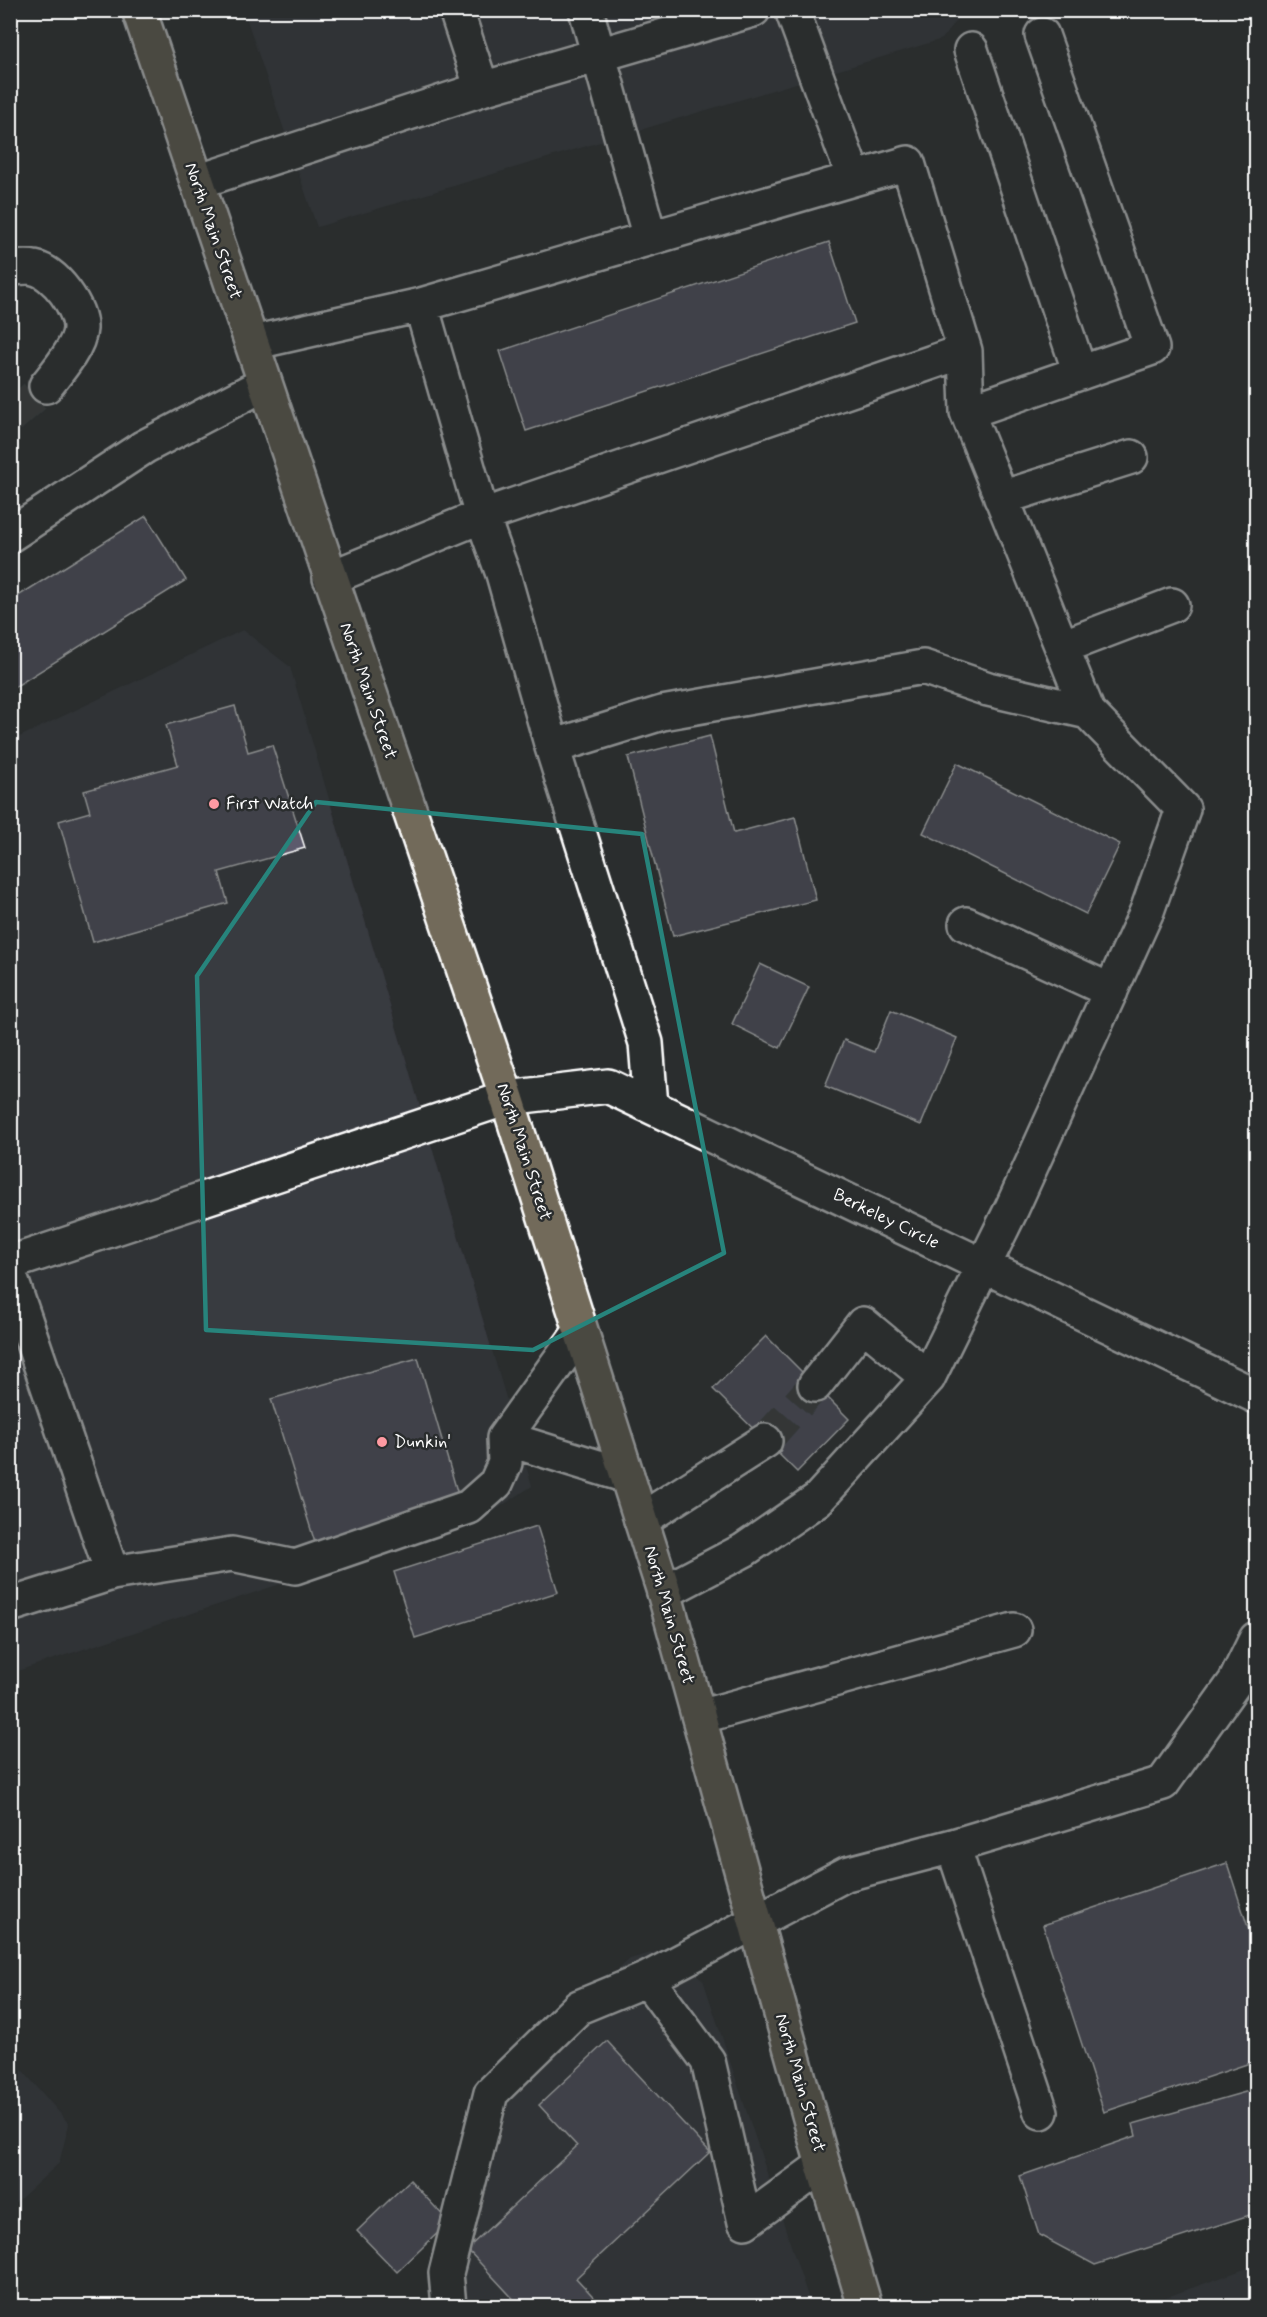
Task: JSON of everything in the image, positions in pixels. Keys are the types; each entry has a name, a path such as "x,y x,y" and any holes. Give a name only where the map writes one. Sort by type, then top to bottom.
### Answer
{"main road":[{"name":"North Main Street","path":"139,10 507,1098 664,1592 823,2165 865,2307"}],"street":[{"path":"456,10 482,89"},
{"path":"586,10 650,238"},
{"path":"196,182 482,89 753,10"},
{"path":"792,10 854,178"},
{"path":"967,412 1152,348 1042,35"},
{"path":"971,50 1080,373"},
{"path":"252,343 421,305 908,163 965,351 967,412 1088,712 1183,809 1147,911 984,1266 928,1378 818,1498 744,1550 664,1592"},
{"path":"10,268 35,268 60,285 76,309 80,330 66,361 46,386"},
{"path":"421,305 482,516 503,574 552,747 646,1043 651,1106"},
{"path":"330,578 482,516 965,351"},
{"path":"10,535 144,447 264,384"},
{"path":"1001,498 1131,457"},
{"path":"1062,647 1172,605"},
{"path":"552,747 662,713 923,667 988,689 1088,712"},
{"path":"966,924 1111,991"},
{"name":"Berkeley Circle","path":"10,1263 507,1098 608,1086 1257,1396"},
{"path":"10,1276 112,1573"},
{"path":"815,1385 863,1324 928,1378"},
{"path":"10,1605 112,1573 232,1554 295,1567 470,1507 496,1483 505,1463 504,1438 580,1332"},
{"path":"504,1438 627,1476"},
{"path":"641,1520 765,1441"},
{"path":"699,1717 1014,1630"},
{"path":"449,2307 446,2273 491,2093 579,2007 647,1979 846,1874 953,1846 1163,1783 1235,1682 1257,1639"},
{"path":"953,1846 1041,2112"},
{"path":"647,1979 708,2061 745,2222 823,2165"}],"highlighted area":[{"path":"316,802 642,834 724,1253 533,1350 206,1330 197,976"}],"shaded area":[{"path":"244,11 963,11 942,39 317,227"},
{"path":"243,630 290,667 532,1486 486,1516 11,1673 11,741"},
{"path":"666,1949 703,1980 811,2306 438,2306 482,2092 630,1959"},
{"path":"10,2056 69,2124 59,2163 11,2207"},
{"path":"1256,2265 1256,2306 1142,2306"}],"building":[{"path":"829,242 855,323 526,431 500,351"},
{"path":"146,516 186,580 10,690 10,601"},
{"path":"235,706 248,752 272,745 305,848 219,872 228,903 93,942 59,821 90,812 84,791 178,765 166,725"},
{"path":"710,736 734,833 795,817 816,900 673,936 628,757"},
{"path":"957,763 1120,844 1086,914 923,833"},
{"path":"760,964 809,987 780,1048 732,1024"},
{"path":"891,1010 957,1038 921,1125 825,1086 844,1040 874,1052"},
{"path":"766,1336 849,1419 797,1472 713,1389"},
{"path":"418,1358 459,1498 316,1546 271,1399"},
{"path":"537,1526 558,1592 415,1638 394,1572"},
{"path":"1227,1863 1256,1952 1256,2061 1104,2112 1043,1925"},
{"path":"607,2041 710,2152 576,2278 602,2306 520,2306 467,2249 577,2146 539,2105"},
{"path":"1256,2089 1256,2213 1095,2265 1039,2235 1020,2176 1136,2136 1133,2124"},
{"path":"410,2180 449,2222 397,2272 357,2231"}],"tunnel":[{"path":"10,418 46,386"},
{"path":"765,1441 815,1385"}],"place":[{"name":"First Watch","path":"214,804"},
{"name":"Dunkin'","path":"382,1442"}]}
